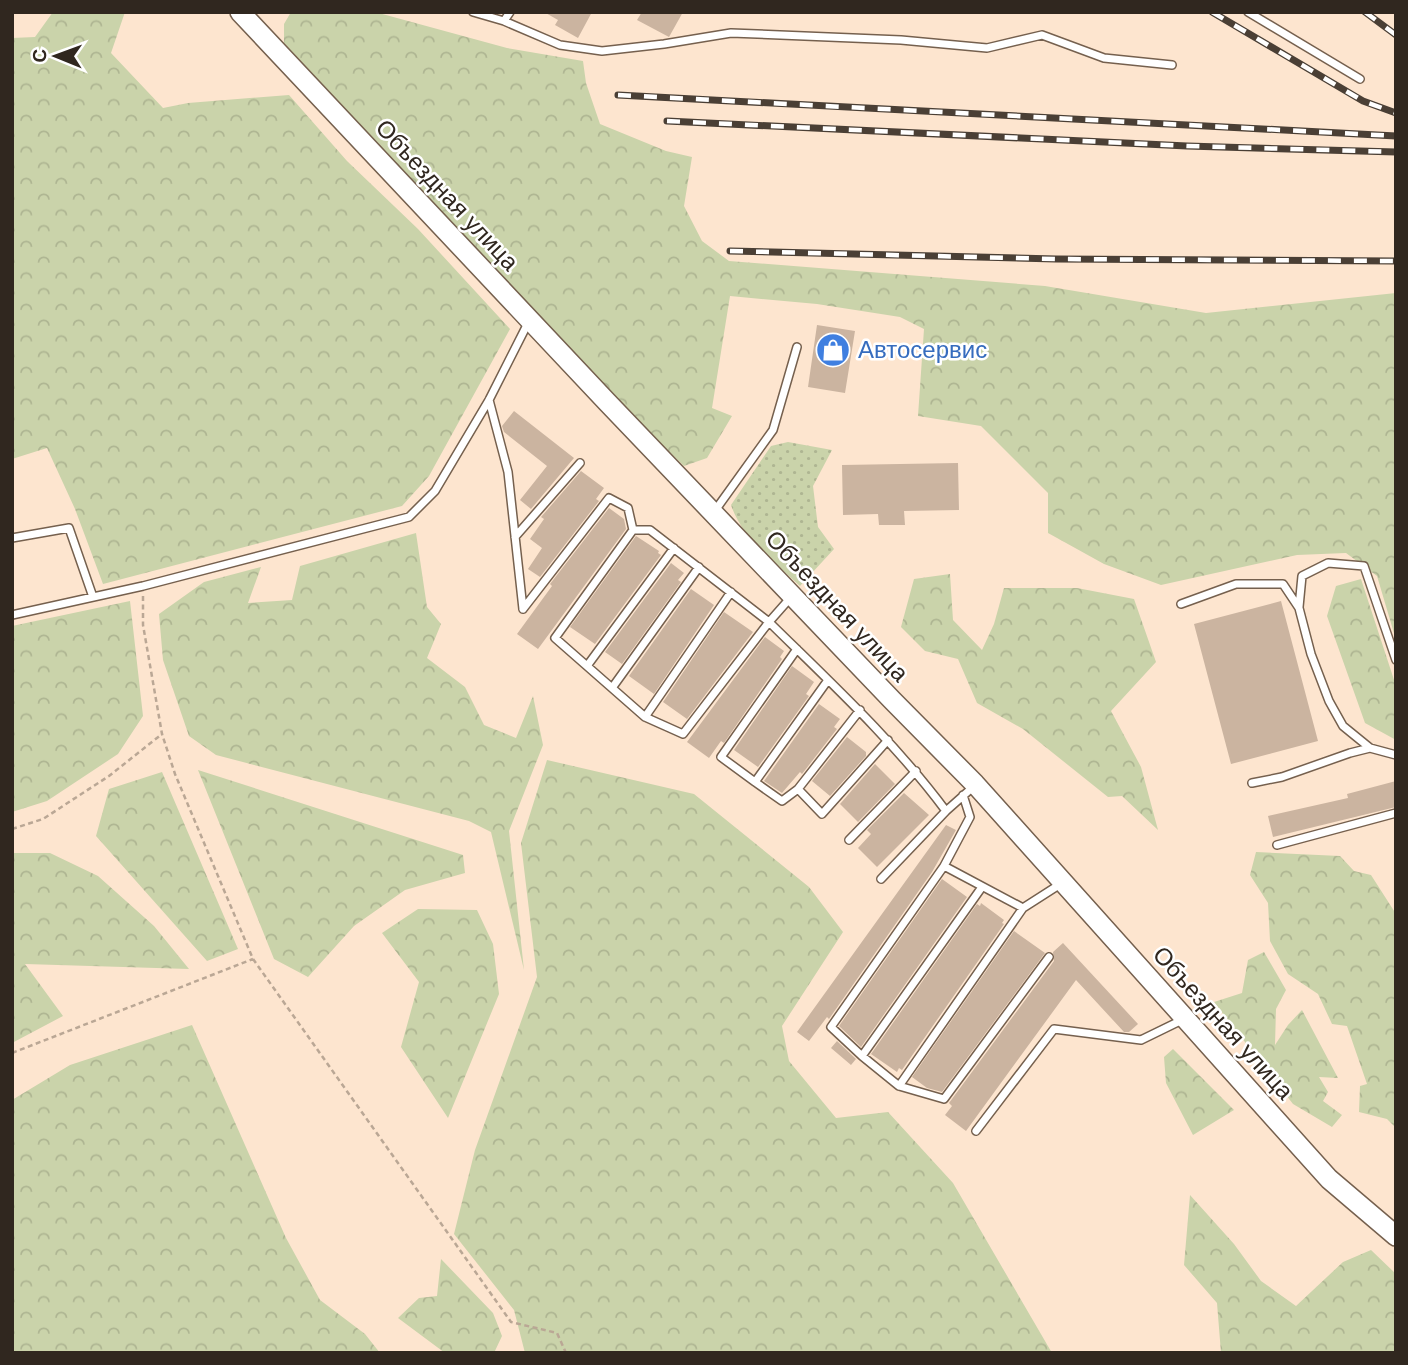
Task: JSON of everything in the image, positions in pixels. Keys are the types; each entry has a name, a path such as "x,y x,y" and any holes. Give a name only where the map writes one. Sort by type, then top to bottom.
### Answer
{"main road":[{"name":"Объездная улица","path":"249,15 530,319 792,595 969,790 1064,881 1329,1179 1396,1236"}],"lane":[{"path":"473,12 504,21 560,45 602,51 730,33 901,40 987,48 1042,35 1104,58 1172,65"},
{"path":"504,21 510,12"},
{"path":"1248,12 1360,79"},
{"path":"12,615 143,586 409,517 435,491 489,400 530,319"},
{"path":"714,513 773,430 797,347"},
{"path":"489,400 508,472 523,609 609,498 628,508 633,530 555,638 645,717 682,734 792,595"},
{"path":"515,537 580,463"},
{"path":"12,538 69,528 93,597"},
{"path":"633,530 650,530 769,622 860,710 916,771 946,811"},
{"path":"587,666 674,548"},
{"path":"1299,608 1302,576 1328,563 1364,566 1396,660"},
{"path":"612,688 699,567"},
{"path":"1181,604 1236,584 1283,584 1299,608 1311,654 1329,701 1343,726 1370,748 1396,755"},
{"path":"645,717 731,592"},
{"path":"797,649 721,757 782,801 798,789 860,710"},
{"path":"755,782 828,680"},
{"path":"798,789 822,814 888,740"},
{"path":"1252,783 1282,777 1370,748"},
{"path":"849,840 916,771"},
{"path":"881,879 969,790"},
{"path":"969,790 970,817 944,866 831,1027 900,1086 944,1099 1049,957"},
{"path":"1277,845 1396,813"},
{"path":"944,866 1023,908"},
{"path":"900,1086 1023,908 1064,881"},
{"path":"862,1056 982,887"},
{"path":"976,1132 1054,1029 1141,1040 1186,1018"}],"path":[{"path":"143,586 143,625 162,734 175,774 253,959 511,1322 556,1333 566,1353"},
{"path":"12,829 43,819 109,776 162,734"},
{"path":"12,1053 253,959"}],"green space":[{"path":"53,12 125,12 111,53 163,108 188,103 289,95 347,161 418,229 510,329 429,476 402,506 103,584 75,509 47,448 12,459 12,38 35,37"},
{"path":"291,12 375,12 507,48 583,61 586,83 600,124 666,151 692,157 684,206 702,241 729,261 1045,286 1206,313 1396,293 1396,640 1377,576 1346,553 1297,555 1161,585 1104,564 1048,533 1048,493 981,426 918,416 924,329 900,317 817,304 730,296 712,408 732,416 707,458 684,466 604,389 284,43 284,24"},
{"path":"788,442 832,450 813,486 818,527 834,549 800,586 751,539 731,505 771,446"},
{"path":"416,533 427,607 441,624 427,658 465,687 484,725 516,738 533,696 543,745 509,831 524,970 491,832 469,821 216,755 189,736 163,660 159,614 204,582 261,567 248,603 292,600 300,566"},
{"path":"950,574 953,620 982,650 994,624 1004,588 1077,588 1134,599 1156,662 1111,711 1141,767 1158,830 1122,796 1108,797 1023,729 977,703 958,659 925,651 901,627 914,579"},
{"path":"1361,579 1396,686 1396,740 1365,723 1327,616 1336,586"},
{"path":"130,601 143,716 118,754 47,801 12,812 12,626"},
{"path":"547,760 694,794 809,887 843,932 782,1026 789,1061 836,1118 888,1112 953,1183 1052,1353 525,1353 514,1310 454,1234 475,1150 537,977 521,843"},
{"path":"198,770 463,855 465,873 405,890 354,926 308,977 274,959"},
{"path":"162,772 238,949 207,961 96,836 109,789"},
{"path":"1256,852 1340,856 1354,871 1371,875 1396,914 1396,1128 1387,1119 1359,1112 1360,1086 1367,1084 1347,1026 1332,1024 1318,994 1288,974 1270,941 1268,903 1250,875"},
{"path":"12,853 50,853 98,876 154,926 189,969 25,964 63,1016 12,1043"},
{"path":"418,909 477,910 493,944 499,994 448,1118 401,1047 419,982 382,933"},
{"path":"1264,952 1286,990 1276,1009 1275,1045 1302,1010 1338,1078 1319,1077 1328,1092 1323,1101 1342,1115 1332,1127 1293,1104 1214,1002 1242,993 1248,960"},
{"path":"192,1025 286,1238 320,1300 365,1334 380,1353 12,1353 12,1100 70,1065"},
{"path":"1173,1049 1234,1110 1193,1135 1166,1083 1164,1057"},
{"path":"1190,1195 1234,1244 1261,1281 1296,1306 1343,1262 1371,1250 1396,1274 1396,1353 1221,1353 1217,1303 1184,1265"},
{"path":"441,1259 493,1313 502,1336 494,1353 445,1353 398,1318 419,1298 437,1296"}],"building":[{"path":"544,12 592,12 578,38 555,25 558,20"},
{"path":"642,12 683,12 669,37 637,20"},
{"path":"817,325 855,331 845,393 808,387"},
{"path":"514,411 574,458 531,509 520,500 547,466 504,432 502,426"},
{"path":"958,463 959,510 904,511 905,525 879,525 878,514 843,515 842,465"},
{"path":"581,471 604,488 596,499 599,501 540,577 528,569 542,548 530,539 544,519 541,517"},
{"path":"609,508 624,519 626,529 538,649 517,634 552,586 550,584"},
{"path":"636,536 661,555 595,644 570,627"},
{"path":"671,563 684,573 678,580 681,582 622,664 605,652"},
{"path":"691,589 714,605 654,694 629,676"},
{"path":"1281,601 1318,741 1231,764 1194,624"},
{"path":"724,612 753,632 687,719 663,702"},
{"path":"765,637 784,651 780,657 782,659 724,743 721,741 709,758 687,742"},
{"path":"792,666 814,682 806,694 809,696 758,767 734,750"},
{"path":"819,704 840,719 834,727 837,729 802,774 800,772 782,793 764,781"},
{"path":"847,737 866,752 866,756 830,796 812,781"},
{"path":"875,764 895,784 858,822 840,804"},
{"path":"1396,781 1396,807 1273,837 1268,816 1348,798 1347,794"},
{"path":"904,793 929,815 877,867 858,848 871,834 867,830"},
{"path":"946,825 956,830 932,872 829,1019 827,1017 809,1041 797,1032"},
{"path":"942,879 967,897 861,1047 839,1026"},
{"path":"981,903 1004,920 1004,924 902,1070 899,1068 897,1072 871,1054 977,904 980,906"},
{"path":"1014,931 1045,953 942,1092 927,1088 912,1077"},
{"path":"1063,943 1138,1024 1129,1032 1124,1032 1076,980 966,1131 945,1115 952,1106 949,1103 1054,961 1053,952"},
{"path":"837,1041 856,1059 851,1065 831,1048"}],"railway":[{"path":"1212,12 1363,101 1396,113"},
{"path":"1365,12 1396,35"},
{"path":"618,95 1396,136"},
{"path":"667,121 1187,146 1396,152"},
{"path":"730,251 1056,259 1396,261"}],"place":[{"name":"Автосервис","path":"833,350"}]}
